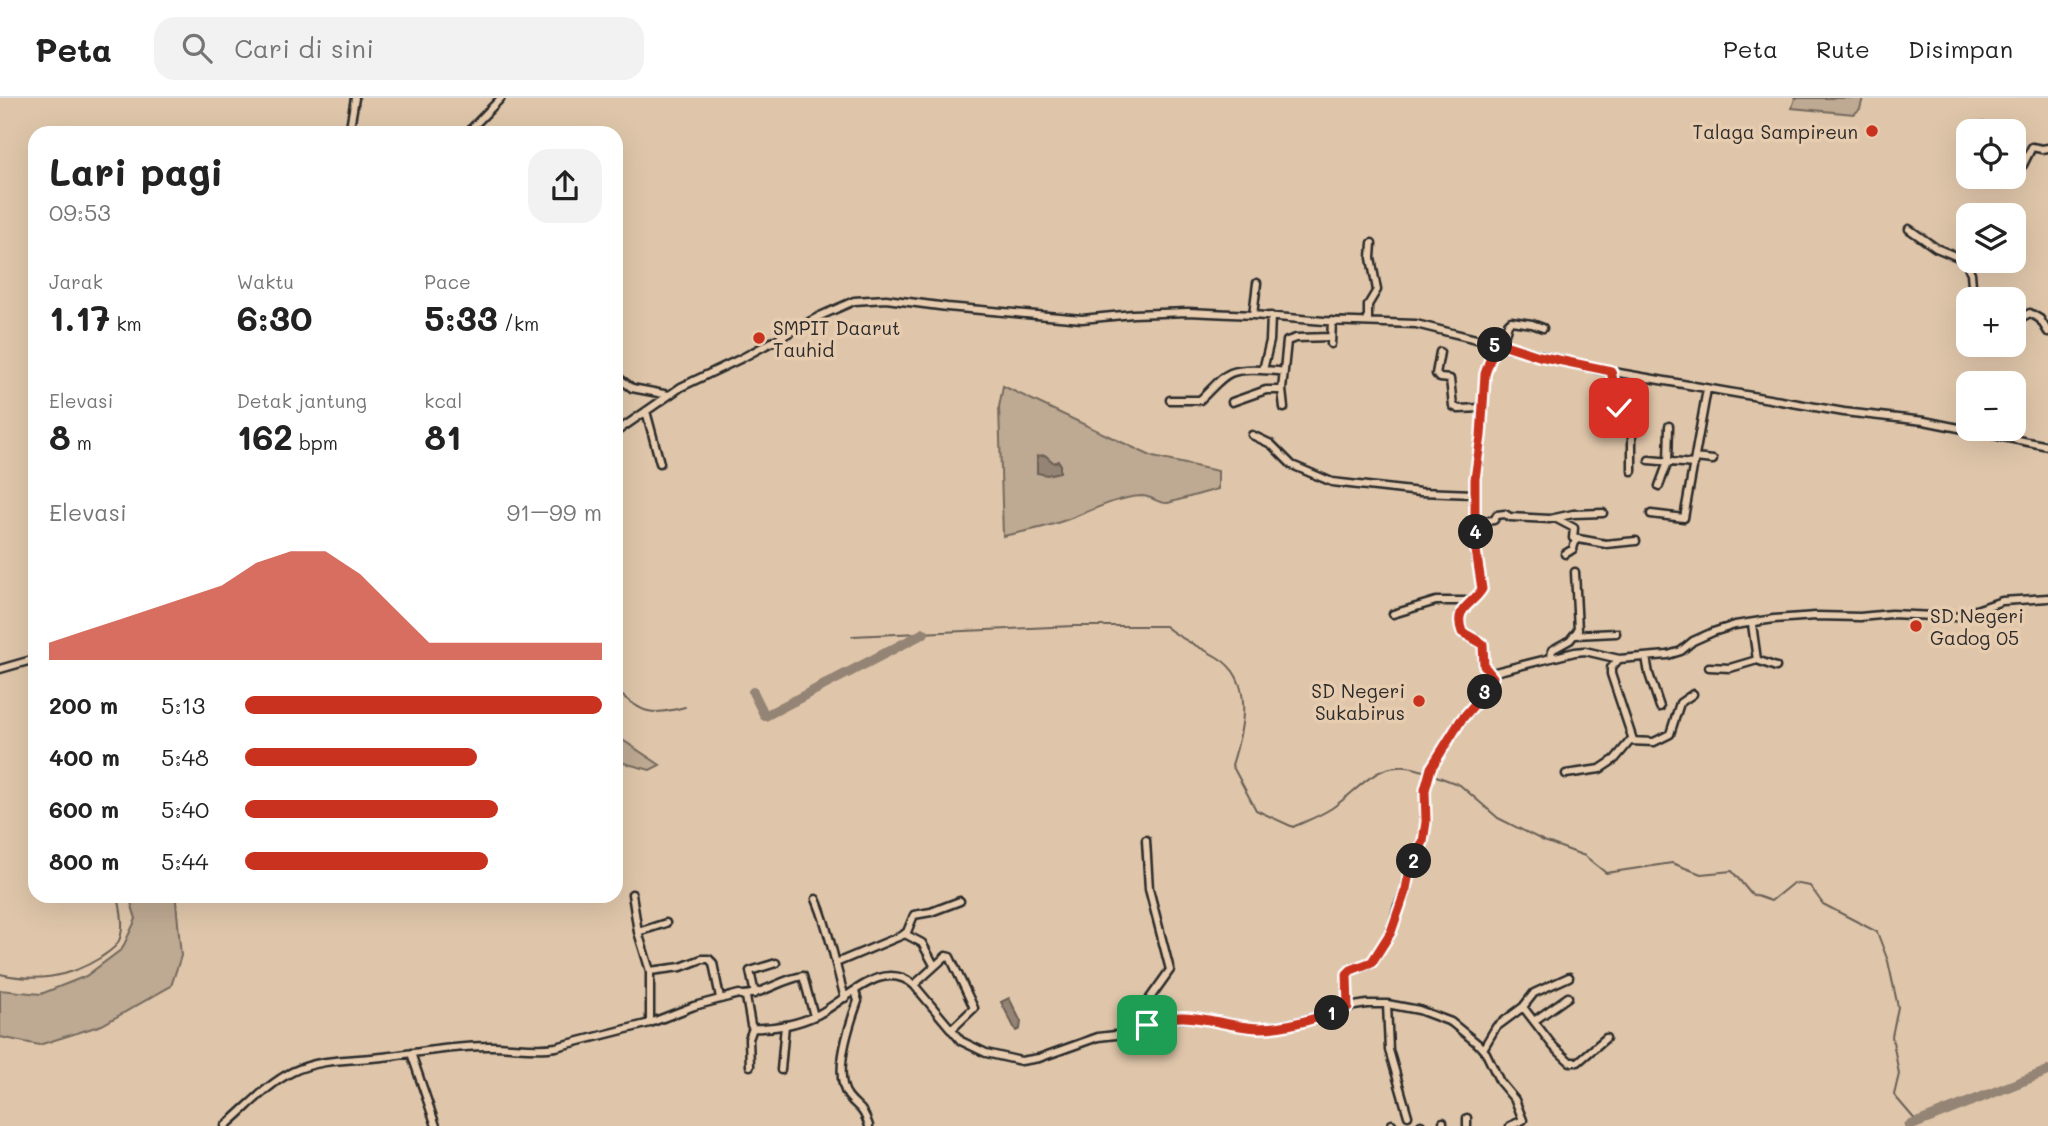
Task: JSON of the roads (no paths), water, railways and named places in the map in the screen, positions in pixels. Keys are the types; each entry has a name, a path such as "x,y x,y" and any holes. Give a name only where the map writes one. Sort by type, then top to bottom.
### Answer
{"street":[{"path":"350,126 355,98"},
{"path":"474,126 501,98"},
{"path":"2026,159 2032,147 2048,148"},
{"path":"1909,229 1936,248 1965,260 1971,273 1972,287"},
{"path":"1368,321 1368,305 1377,290 1371,258 1372,243"},
{"path":"1253,315 1257,283"},
{"path":"623,427 669,395 820,316 854,301 886,299 1082,319 1169,312 1416,324 1499,343 1539,356 1611,371 1844,412 1924,421 2048,446"},
{"path":"2026,315 2030,313 2040,319 2048,332"},
{"path":"1264,370 1270,341 1271,316"},
{"path":"1284,408 1283,372 1288,339 1331,341 1332,321"},
{"path":"1348,1007 1347,974 1372,962 1391,932 1406,889 1410,868 1421,848 1426,822 1426,784 1431,768 1461,720 1493,677 1483,664 1483,644 1464,634 1460,627 1460,614 1482,589 1475,544 1474,494 1485,374 1511,321 1543,328"},
{"path":"1440,352 1436,374 1440,378 1448,377 1451,380 1453,406 1482,408"},
{"path":"1170,400 1197,401 1234,371 1245,368 1283,372"},
{"path":"1611,371 1618,407 1632,414 1632,471"},
{"path":"623,381 632,387 669,395"},
{"path":"1651,514 1684,518 1707,389"},
{"path":"1232,402 1266,390 1282,390"},
{"path":"646,411 660,463"},
{"path":"1659,486 1668,462 1670,426"},
{"path":"1252,435 1277,449 1293,465 1339,484 1474,494"},
{"path":"1649,460 1713,460"},
{"path":"1476,522 1494,520 1497,515 1505,514 1510,517 1555,518 1573,514 1603,513"},
{"path":"1555,518 1574,528 1573,537 1576,539 1606,544 1636,541"},
{"path":"1565,554 1573,549 1576,539"},
{"path":"1575,572 1578,626 1575,635"},
{"path":"1492,673 1585,651 1619,659 1673,655 1706,634 1735,625 1774,619 1891,614 1956,617 2002,601 2048,598"},
{"path":"1393,614 1436,601 1469,601"},
{"path":"1752,624 1758,660"},
{"path":"1551,658 1552,650 1575,635 1616,633"},
{"path":"1646,657 1648,674 1660,707"},
{"path":"1619,659 1611,668 1611,674 1633,740"},
{"path":"1709,667 1730,668 1758,660 1776,667"},
{"path":"0,669 28,661"},
{"path":"1566,774 1600,769 1615,759 1627,743 1633,740 1654,742 1670,734 1679,706 1693,694"},
{"path":"1137,1032 1150,998 1170,970 1149,889 1146,840"},
{"path":"632,894 650,971 650,1023"},
{"path":"816,899 828,925 829,940 845,998"},
{"path":"836,964 905,934 914,915 960,901"},
{"path":"639,932 666,923"},
{"path":"905,934 922,943 934,965"},
{"path":"914,985 934,965 946,956 950,957 974,1006 971,1013 951,1030"},
{"path":"650,971 709,959 713,963 720,998"},
{"path":"755,994 750,971 776,962"},
{"path":"225,1126 260,1094 291,1073 327,1061 489,1046 548,1048 650,1023 720,998 755,994 775,983 803,976 814,1016"},
{"path":"753,1028 785,1025 814,1016 871,980 882,977 904,978 914,985 951,1030 969,1046 1021,1061 1038,1058 1098,1037 1137,1032 1156,1021 1184,1017 1255,1028 1276,1027 1348,1007 1387,1004 1419,1010 1445,1019 1465,1031 1483,1049 1500,1082 1515,1100 1523,1120 1510,1126"},
{"path":"1483,1049 1496,1027 1522,1007 1537,991 1569,977"},
{"path":"855,991 858,1000 848,1027 841,1076 846,1093 863,1110 869,1126"},
{"path":"743,995 747,1000 753,1028 749,1039 750,1066"},
{"path":"1534,1021 1569,997"},
{"path":"1387,1004 1389,1050 1408,1116"},
{"path":"1522,1007 1553,1046 1572,1063 1578,1062 1606,1038"},
{"path":"781,1070 785,1025"},
{"path":"411,1053 436,1126"},
{"path":"1466,1118 1467,1126"}],"waterway":[{"path":"852,636 1074,626 1165,626 1217,657 1229,667 1237,679 1243,706 1240,737 1232,765 1256,810 1293,827 1332,808 1385,769 1410,767 1426,772"},
{"path":"753,692 765,716 924,633"},
{"path":"623,696 648,711 663,712 685,707"},
{"path":"1431,774 1460,785 1498,818 1544,841 1585,856 1606,873 1672,863 1701,874 1732,871 1751,894 1771,901 1793,883 1810,886 1823,904 1877,932 1888,961 1898,1007 1892,1036 1899,1074 1894,1095 1917,1122"},
{"path":"0,974 26,978 52,976 76,970 100,958 120,939 122,921 119,903"},
{"path":"1909,1126 2048,1071"}],"place":[{"name":"Talaga Sampireun","path":"1872,131"},
{"name":"SMPIT Daarut Tauhid","path":"759,338"},
{"name":"SD Negeri Gadog 05","path":"1916,626"},
{"name":"SD Negeri Sukabirus","path":"1419,701"}]}
